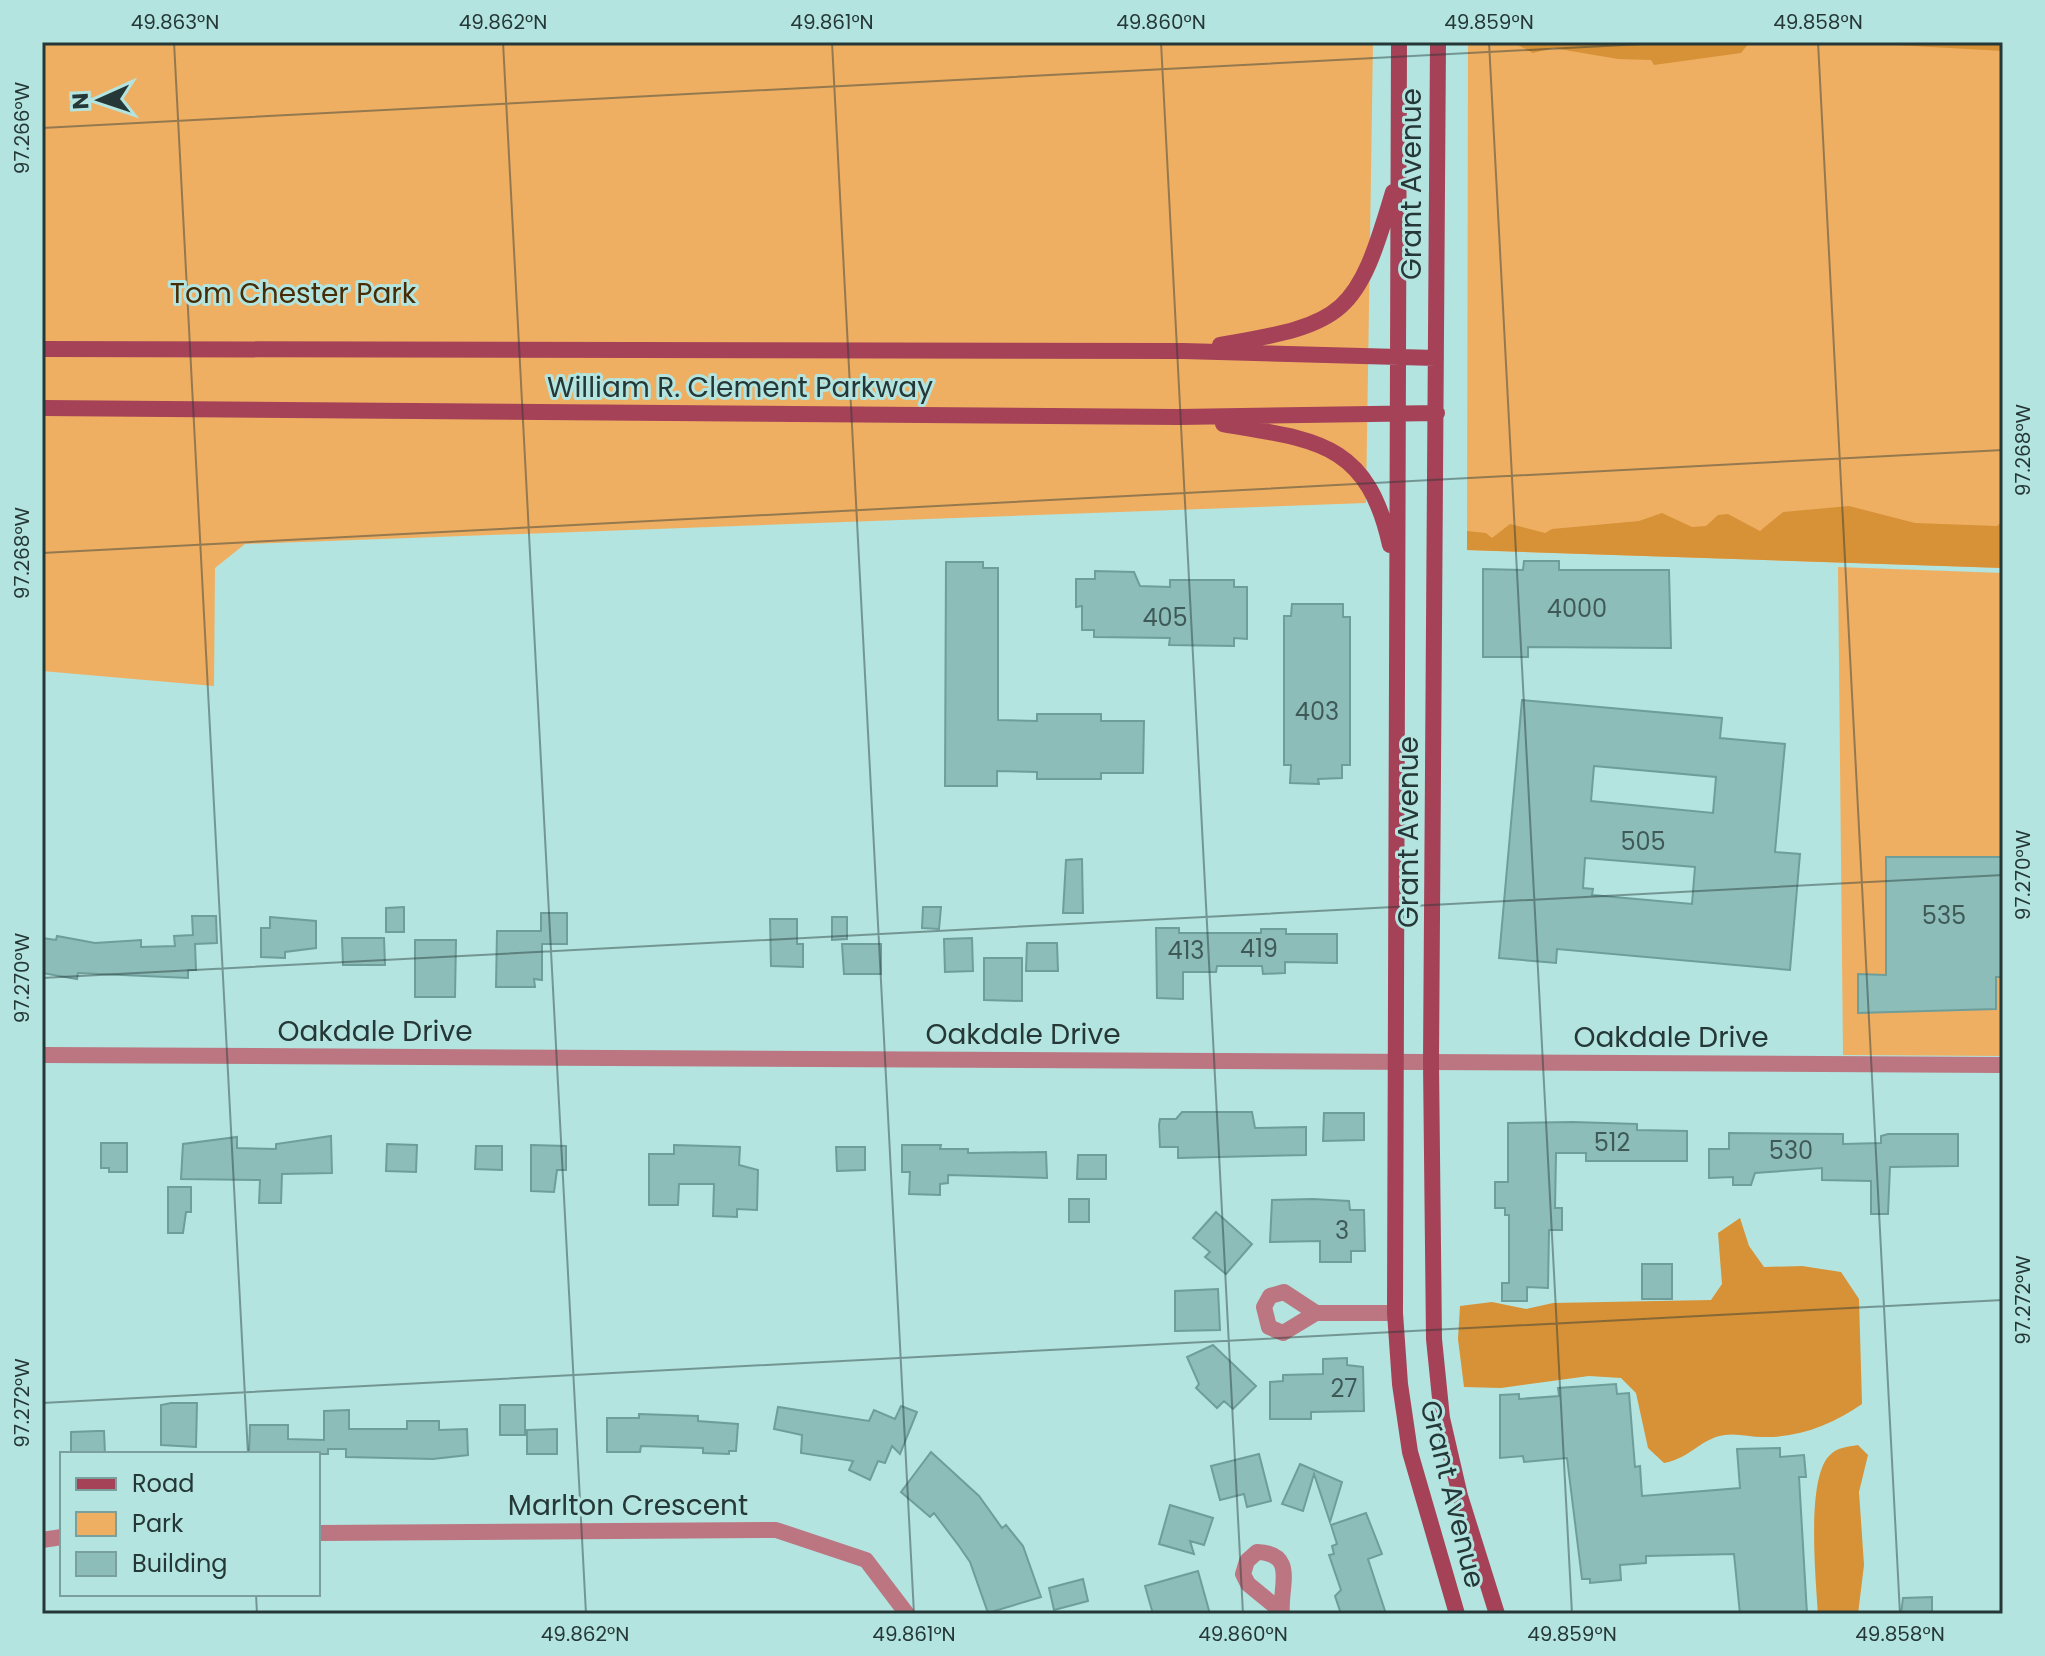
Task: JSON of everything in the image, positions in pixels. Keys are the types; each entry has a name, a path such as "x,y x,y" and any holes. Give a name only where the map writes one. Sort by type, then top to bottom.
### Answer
{"main road":[{"name":"Grant Avenue","path":"1399,42 1395,1313 1400,1384 1410,1452 1457,1614"},
{"name":"Grant Avenue","path":"1438,42 1431,1062 1434,1339 1442,1418 1460,1496 1497,1614"},
{"path":"1183,351 1281,335 1310,326 1334,313 1363,281 1399,171"},
{"name":"William R. Clement Parkway","path":"42,349 1183,351 1436,358"},
{"name":"William R. Clement Parkway","path":"42,408 1179,417 1437,413"},
{"path":"1179,417 1304,438 1341,457 1374,492 1383,514 1396,574"}],"street":[{"name":"Oakdale Drive","path":"42,1055 2003,1065"},
{"path":"1316,1313 1395,1313"},
{"name":"Marlton Crescent","path":"320,1533 776,1530 866,1560 907,1614"}],"green space":[{"name":"Tom Chester Park","path":"42,42 1373,42 1366,503 245,544 215,568 214,686 42,671"},
{"path":"1468,42 2003,42 2003,568 1467,550"},
{"path":"1838,567 2003,573 2003,1056 1843,1055"}],"shaded area":[{"path":"1512,42 1750,42 1741,53 1654,65 1651,60 1618,59 1553,48 1533,53"},
{"path":"1877,42 2003,42 2003,51 1895,45"},
{"path":"1849,506 1915,523 1997,526 2003,521 2003,568 1467,550 1467,531 1486,533 1492,538 1510,524 1545,533 1552,529 1639,521 1662,513 1692,527 1706,526 1718,515 1728,514 1760,531 1783,512"},
{"path":"1740,1218 1749,1246 1764,1267 1802,1266 1841,1272 1859,1299 1862,1404 1851,1411 1815,1428 1790,1435 1717,1437 1682,1457 1664,1463 1648,1448 1636,1393 1621,1378 1589,1376 1501,1388 1464,1387 1458,1339 1460,1306 1492,1302 1526,1309 1553,1303 1711,1300 1722,1284 1718,1233"},
{"path":"1858,1445 1868,1455 1859,1492 1864,1565 1858,1614 1818,1614 1814,1531 1817,1486 1822,1468 1832,1453"}],"building":[{"path":"1524,561 1559,561 1559,570 1669,570 1671,648 1528,647 1528,657 1483,657 1483,569 1523,570"},
{"path":"946,562 983,562 983,568 998,568 998,720 1037,721 1037,714 1101,714 1101,721 1144,721 1143,773 1101,773 1101,779 1037,779 1037,772 997,771 997,786 945,786"},
{"path":"1095,571 1134,572 1140,586 1170,587 1170,580 1234,580 1234,587 1247,587 1247,639 1234,638 1234,646 1169,645 1170,638 1094,637 1094,630 1082,630 1082,606 1076,607 1076,579 1095,579"},
{"path":"1292,604 1343,604 1343,617 1350,617 1350,765 1342,765 1342,778 1318,779 1319,784 1290,783 1291,765 1284,765 1284,616 1291,616"},
{"path":"1522,700 1722,718 1720,738 1785,744 1775,852 1800,854 1790,970 1557,949 1556,963 1499,958","holes":["1594,766 1716,777 1713,813 1591,801","1585,858 1695,867 1692,904 1592,895 1593,889 1583,888"]},
{"path":"1886,857 2003,857 2003,977 1996,977 1996,1009 1858,1013 1858,974 1886,975"},
{"path":"1082,859 1083,913 1063,913 1066,860"},
{"path":"404,907 404,932 386,932 386,908"},
{"path":"923,907 941,907 939,929 922,928"},
{"path":"541,913 567,913 567,944 542,944 542,980 534,979 535,987 496,987 497,931 541,931"},
{"path":"192,916 216,916 217,943 195,944 196,970 188,970 188,978 78,973 77,979 42,973 42,938 56,940 57,936 95,943 141,940 141,947 175,946 174,936 193,935"},
{"path":"270,917 316,921 316,948 285,952 285,958 261,957 261,928 270,928"},
{"path":"832,917 847,917 847,939 832,940"},
{"path":"770,919 797,919 797,944 803,944 803,967 771,966"},
{"path":"1156,928 1179,928 1179,933 1261,933 1261,929 1286,929 1286,934 1337,934 1337,963 1285,962 1285,973 1263,974 1262,966 1217,966 1216,972 1183,972 1183,999 1157,998"},
{"path":"342,938 384,938 385,965 343,965"},
{"path":"972,938 973,971 945,972 944,939"},
{"path":"415,940 456,940 455,997 415,997"},
{"path":"1027,943 1057,943 1058,971 1026,971"},
{"path":"842,944 881,944 881,974 844,974"},
{"path":"984,958 1022,958 1022,1001 984,1000"},
{"path":"1182,1112 1252,1112 1255,1128 1306,1127 1306,1155 1178,1158 1178,1147 1160,1147 1159,1125 1160,1119 1176,1119"},
{"path":"1324,1113 1364,1113 1364,1140 1323,1141"},
{"path":"1508,1123 1637,1124 1637,1130 1687,1131 1687,1161 1586,1161 1586,1153 1556,1153 1555,1208 1562,1208 1562,1230 1549,1230 1548,1288 1527,1287 1527,1301 1502,1301 1502,1283 1509,1283 1509,1215 1505,1215 1505,1208 1495,1208 1495,1182 1508,1182"},
{"path":"1729,1133 1843,1134 1843,1144 1881,1143 1881,1136 1888,1134 1958,1134 1958,1166 1890,1167 1888,1214 1871,1214 1871,1181 1822,1180 1822,1168 1755,1173 1751,1185 1733,1185 1733,1177 1709,1178 1709,1149 1729,1149"},
{"path":"331,1136 332,1173 282,1174 281,1203 259,1203 260,1180 181,1179 183,1144 237,1137 237,1148 276,1149 276,1144"},
{"path":"101,1143 127,1143 127,1172 109,1172 109,1168 101,1168"},
{"path":"387,1144 417,1145 416,1172 386,1171"},
{"path":"531,1145 566,1146 566,1170 557,1170 554,1192 531,1191"},
{"path":"674,1145 740,1147 739,1165 758,1170 757,1210 737,1209 737,1217 713,1216 714,1184 679,1184 678,1205 649,1205 649,1154 674,1154"},
{"path":"902,1145 941,1145 940,1149 968,1149 968,1153 1046,1152 1047,1178 948,1175 948,1183 940,1184 940,1195 909,1194 910,1172 902,1172"},
{"path":"476,1146 502,1146 502,1170 475,1169"},
{"path":"836,1147 865,1147 865,1170 837,1171"},
{"path":"1078,1155 1106,1155 1106,1179 1077,1179"},
{"path":"168,1187 191,1187 191,1212 186,1212 183,1233 168,1233"},
{"path":"1069,1199 1089,1199 1089,1222 1069,1222"},
{"path":"1272,1200 1349,1201 1350,1210 1364,1210 1365,1251 1351,1251 1351,1262 1320,1262 1320,1241 1270,1242"},
{"path":"1216,1212 1252,1244 1226,1274 1205,1257 1210,1252 1193,1238"},
{"path":"1642,1264 1672,1264 1672,1299 1642,1299"},
{"path":"1218,1289 1220,1330 1175,1331 1175,1291"},
{"path":"1213,1345 1256,1386 1233,1409 1224,1401 1217,1408 1196,1388 1199,1384 1187,1357"},
{"path":"1347,1358 1347,1365 1363,1367 1364,1411 1311,1412 1311,1419 1270,1419 1270,1382 1283,1381 1283,1375 1323,1374 1323,1359"},
{"path":"1616,1384 1617,1394 1629,1393 1635,1467 1640,1466 1642,1496 1740,1488 1737,1449 1780,1448 1780,1457 1804,1455 1806,1477 1799,1477 1807,1614 1740,1614 1734,1554 1646,1556 1646,1563 1620,1565 1621,1580 1590,1583 1590,1579 1582,1579 1567,1458 1524,1462 1523,1456 1500,1458 1500,1395 1519,1394 1519,1399 1559,1396 1558,1388"},
{"path":"197,1403 196,1447 161,1445 161,1405"},
{"path":"500,1405 525,1405 525,1435 500,1435"},
{"path":"901,1406 917,1412 900,1454 892,1446 885,1463 878,1461 870,1480 849,1470 853,1461 801,1453 802,1435 774,1429 778,1407 869,1421 874,1410 895,1419"},
{"path":"349,1410 349,1429 407,1429 407,1421 439,1421 439,1430 467,1429 468,1455 433,1459 346,1457 346,1449 328,1449 328,1454 249,1452 250,1425 288,1425 288,1439 324,1440 324,1411"},
{"path":"639,1414 698,1416 698,1421 738,1424 736,1451 729,1451 729,1454 703,1453 703,1448 641,1446 640,1452 607,1452 607,1418 639,1418"},
{"path":"557,1429 557,1454 527,1454 527,1430"},
{"path":"104,1431 105,1452 71,1452 71,1432"},
{"path":"931,1452 979,1496 1002,1528 1006,1525 1023,1546 1041,1597 988,1613 970,1562 959,1546 934,1513 930,1517 901,1492"},
{"path":"1259,1454 1271,1501 1247,1507 1244,1494 1220,1500 1211,1466"},
{"path":"1300,1464 1342,1482 1330,1522 1314,1474 1303,1511 1282,1504"},
{"path":"1170,1505 1213,1518 1204,1545 1190,1541 1194,1554 1159,1544"},
{"path":"1366,1513 1382,1554 1368,1559 1386,1614 1341,1614 1335,1596 1341,1590 1329,1555 1334,1554 1332,1546 1337,1544 1331,1525"},
{"path":"1198,1571 1210,1614 1153,1614 1145,1586"},
{"path":"1083,1579 1088,1601 1054,1610 1049,1588"},
{"path":"1932,1597 1932,1614 1901,1614 1903,1598"}]}
